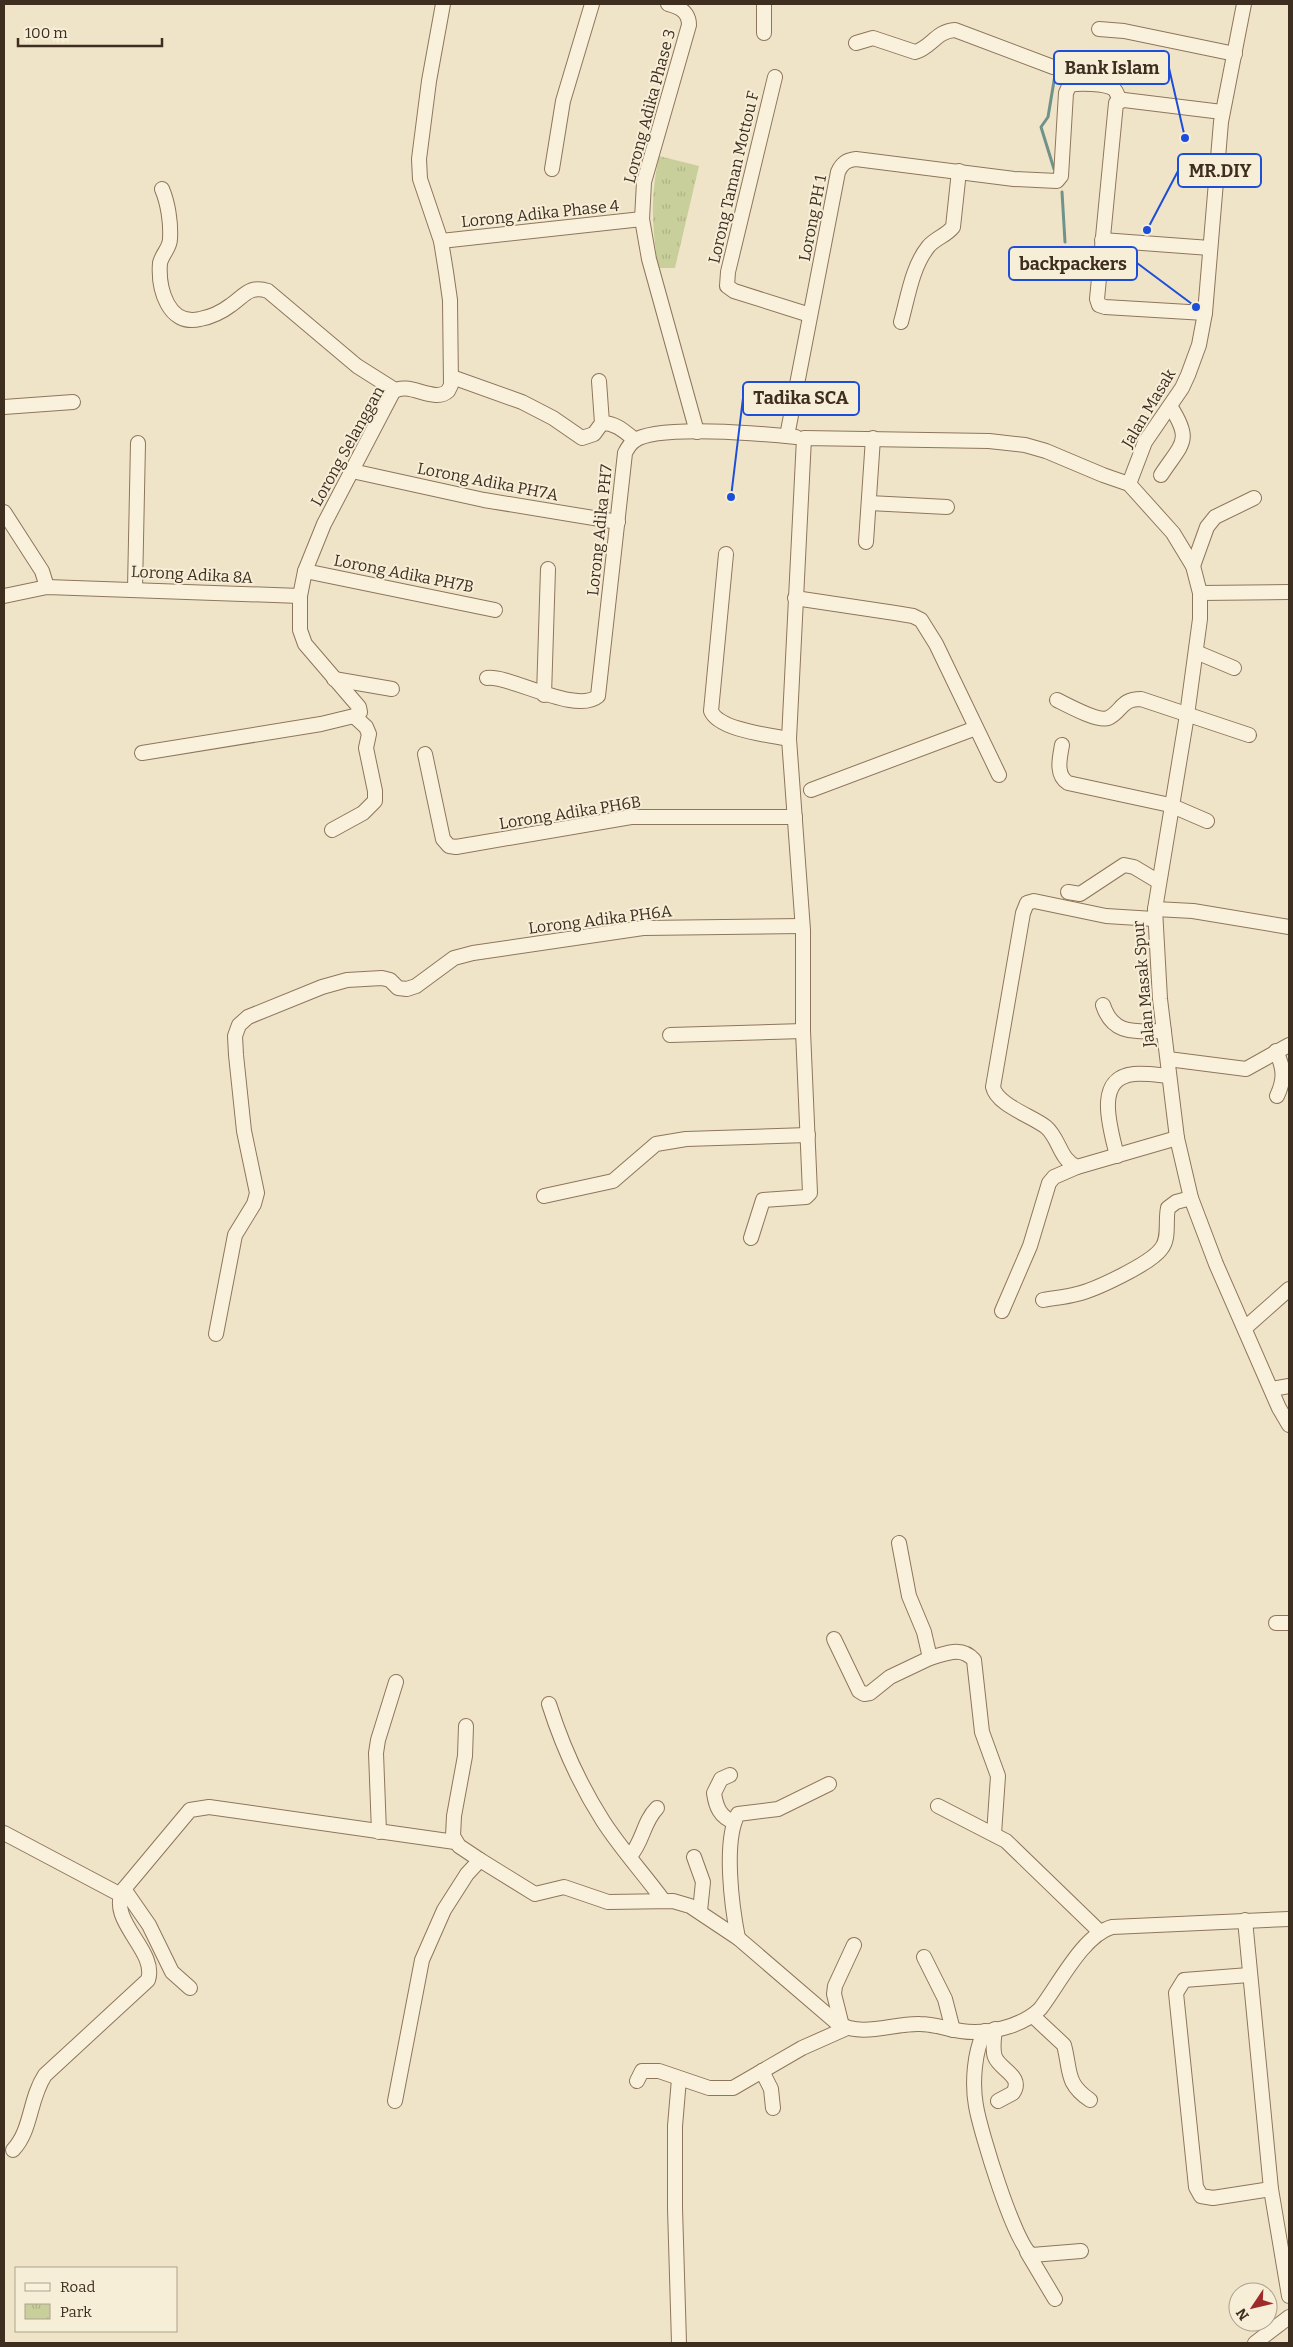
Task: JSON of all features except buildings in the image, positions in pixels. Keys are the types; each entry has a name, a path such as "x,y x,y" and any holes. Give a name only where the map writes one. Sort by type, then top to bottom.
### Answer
{"street":[{"path":"443,4 429,81 419,158 420,179 441,241 450,300 452,377 522,402 553,418 582,438 594,434 602,423 600,381"},
{"path":"552,169 563,101 592,4"},
{"name":"Lorong Adika Phase 3","path":"668,4 685,11 689,19 689,25 644,182 642,219 649,259 697,432"},
{"path":"764,4 764,33"},
{"name":"Jalan Masak","path":"1129,484 1145,442 1182,388 1195,359 1205,313 1222,112 1244,4"},
{"path":"1099,29 1124,31 1235,54"},
{"path":"856,43 873,38 915,52 926,47 932,39 943,32 955,30 1053,67 1069,69 1069,86 1077,84 1108,87 1114,89 1120,100"},
{"name":"Lorong Taman Mottou F","path":"775,77 728,272 727,286 734,291 810,315"},
{"name":"Lorong PH 1","path":"787,436 838,172 842,165 848,160 856,160 1053,182 1059,180 1066,93 1069,86"},
{"path":"1120,100 1222,112"},
{"path":"1120,100 1114,108 1097,299 1100,305 1105,307 1205,313"},
{"path":"901,322 924,252 953,227 959,171"},
{"path":"162,189 170,240 160,262 163,297 169,309 180,317 198,320 231,305 248,291 254,289 268,291 357,366 395,390"},
{"name":"Lorong Adika Phase 4","path":"441,241 642,219"},
{"path":"1102,240 1210,248"},
{"name":"Lorong Selanggan","path":"354,716 360,712 359,707 302,638 300,596 305,571 324,524 395,390 402,389 440,395 448,391 452,377"},
{"path":"4,407 73,402"},
{"path":"1161,475 1184,437 1182,426 1170,406"},
{"path":"602,423 610,423 622,429 635,440 650,434 697,432 804,438 989,441 1025,445 1129,484"},
{"path":"751,1238 763,1200 806,1197 810,1193 803,1031 802,926 789,739 804,438"},
{"path":"866,542 874,438"},
{"name":"Lorong Adika PH7","path":"544,694 588,700 596,698 600,691 625,453 635,440"},
{"path":"135,588 138,443"},
{"name":"Lorong Adika PH7A","path":"352,471 484,500 618,522"},
{"name":"Jalan Masak Spur","path":"1129,484 1173,533 1193,566 1200,593 1196,652 1154,914 1164,1031 1177,1138 1190,1198 1216,1264 1289,1425"},
{"path":"1193,566 1207,528 1215,517 1254,498"},
{"path":"869,503 947,507"},
{"path":"4,512 53,587"},
{"path":"726,554 711,711 714,718 725,725 789,739"},
{"path":"486,678 498,678 544,694 548,569"},
{"name":"Lorong Adika PH7B","path":"305,571 495,610"},
{"name":"Lorong Adika 8A","path":"4,596 53,587 82,587 135,588 210,594 300,596"},
{"path":"1200,593 1289,592"},
{"path":"795,598 913,616 921,620 936,644 999,775"},
{"path":"1196,652 1234,668"},
{"path":"334,678 392,689"},
{"path":"1057,700 1099,719 1108,718 1122,704 1133,699 1141,699 1249,735"},
{"path":"142,753 321,724 354,716 366,727 369,734 366,748 375,791 375,801 363,813 332,830"},
{"path":"810,790 976,728"},
{"path":"1062,744 1059,762 1064,780 1170,805 1207,821"},
{"name":"Lorong Adika PH6B","path":"425,754 443,839 449,846 456,848 631,817 794,817"},
{"path":"1068,892 1080,894 1124,865 1134,867 1159,882"},
{"path":"1077,1167 1064,1158 1053,1134 1046,1127 998,1097 993,1088 1025,906 1034,901 1106,916 1193,911 1285,925"},
{"name":"Lorong Adika PH6A","path":"216,1334 235,1235 254,1204 257,1193 247,1152 239,1098 235,1036 239,1025 248,1017 347,980 382,978 390,980 398,988 407,989 416,986 462,955 643,928 802,926"},
{"path":"1103,1005 1106,1014 1114,1025 1121,1029 1164,1031"},
{"path":"670,1035 803,1031"},
{"path":"1168,1059 1239,1070 1252,1067 1289,1045"},
{"path":"1276,1051 1283,1068 1284,1078 1277,1096"},
{"path":"1117,1156 1108,1115 1108,1095 1112,1083 1122,1077 1134,1074 1170,1076"},
{"path":"544,1196 613,1181 656,1144 686,1139 808,1135"},
{"path":"1002,1311 1030,1246 1049,1183 1054,1177 1077,1167 1177,1138"},
{"path":"1043,1300 1078,1294 1126,1273 1153,1257 1162,1249 1165,1240 1168,1208 1176,1202 1190,1198"},
{"path":"1245,1328 1289,1289"},
{"path":"1272,1389 1289,1386"},
{"path":"899,1543 909,1596 924,1632 930,1658"},
{"path":"834,1638 859,1691 864,1694 870,1693 890,1677 930,1658 957,1650 974,1660 979,1721 998,1776 994,1834"},
{"path":"380,1832 376,1768 377,1746 396,1682"},
{"path":"549,1704 559,1733 581,1782 603,1821 663,1900"},
{"path":"455,1842 453,1825 463,1771 466,1726"},
{"path":"730,1775 721,1779 714,1793 719,1812 728,1820 734,1822"},
{"path":"738,1938 730,1883 734,1822 738,1814 778,1809 829,1784"},
{"path":"938,1806 1006,1841 1033,1865 1099,1931"},
{"path":"13,2150 25,2133 34,2094 45,2076 148,1980 149,1967 121,1911 119,1900 123,1892 186,1813 195,1808 209,1807 455,1842 535,1894 564,1887 608,1902 673,1901 700,1910 738,1938 788,1983 845,2027 869,2030 920,2024 953,2030 990,2030 1017,2024 1033,2016 1099,1931 1120,1926 1245,1920 1289,1920"},
{"path":"630,1856 639,1844 648,1818 657,1808"},
{"path":"4,1833 123,1892 149,1925 172,1972 190,1988"},
{"path":"694,1857 703,1882 700,1910"},
{"path":"395,2101 422,1960 444,1910 467,1874 480,1860"},
{"path":"1245,1920 1271,2188 1289,2296"},
{"path":"845,2027 834,1994 834,1986 854,1945"},
{"path":"924,1957 945,1999 953,2030"},
{"path":"1249,1975 1184,1980 1176,1993 1196,2187 1201,2196 1213,2198 1271,2188"},
{"path":"1033,2016 1064,2045 1067,2072 1082,2095 1090,2100"},
{"path":"637,2081 640,2072 648,2070 663,2072 709,2088 725,2090 733,2088 811,2043 845,2027"},
{"path":"990,2030 995,2057 999,2064 1012,2073 1015,2086 1013,2093 998,2102"},
{"path":"990,2030 978,2047 975,2083 976,2106 1006,2206 1027,2252 1055,2299"},
{"path":"762,2071 771,2089 773,2108"},
{"path":"679,2079 675,2126 675,2208 679,2343"},
{"path":"1027,2252 1036,2255 1081,2251"},
{"path":"1255,2343 1289,2318"}],"green space":[{"path":"659,156 699,166 675,268 658,268 654,238 653,199"}],"waterway":[{"path":"1054,169 1041,127 1048,117 1055,75"},
{"path":"1062,192 1065,242"}],"place":[{"name":"Bank Islam","path":"1185,138"},
{"name":"MR.DIY","path":"1147,230"},
{"name":"backpackers","path":"1196,307"},
{"name":"Tadika SCA","path":"731,497"}]}
